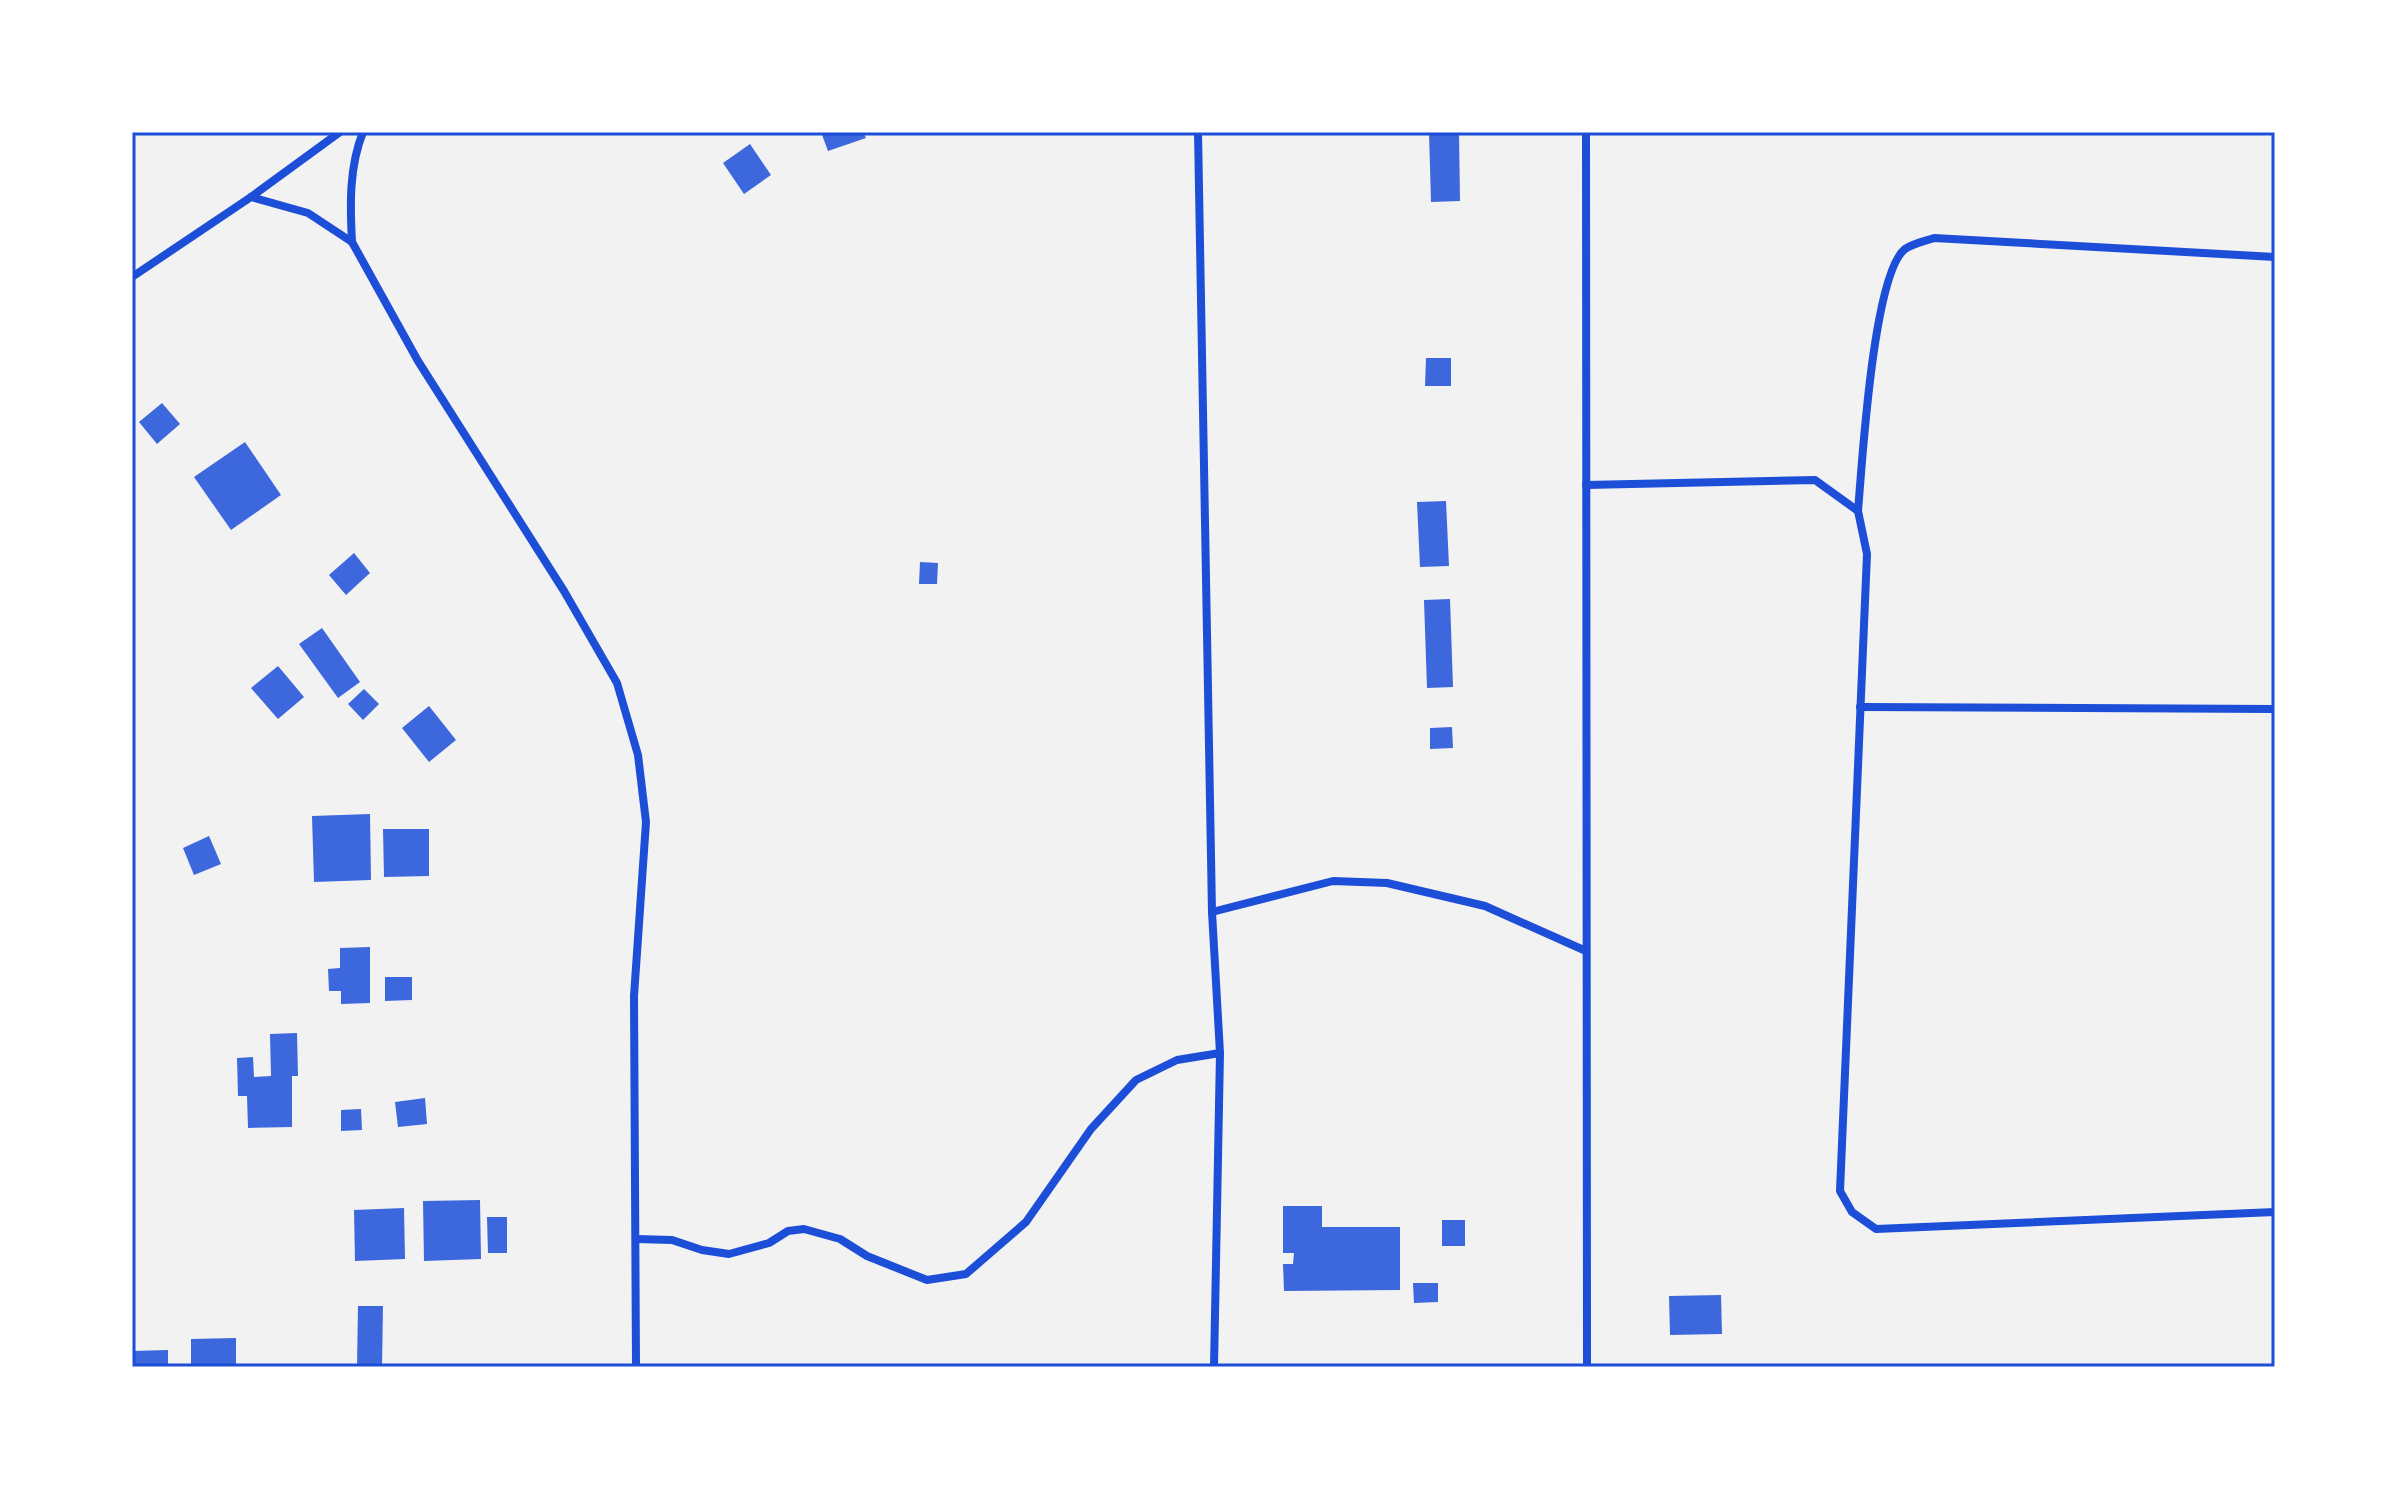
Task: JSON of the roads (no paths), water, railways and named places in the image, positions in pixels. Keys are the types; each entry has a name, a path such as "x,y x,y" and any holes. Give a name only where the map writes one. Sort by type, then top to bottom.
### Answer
{"street":[{"path":"132,277 251,197 340,132"},
{"path":"363,132 356,149 350,201 352,242 418,361 564,591 617,683 638,755 646,822 634,996 636,1367"},
{"path":"1198,132 1212,912 1220,1053 1214,1367"},
{"path":"1586,132 1587,1367"},
{"path":"251,197 308,213 352,242"},
{"path":"2275,257 1934,238 1904,250 1889,276 1870,377 1858,511 1867,554 1840,1191 1852,1212 1876,1229 2275,1212"},
{"path":"1586,485 1815,480 1858,511"},
{"path":"1860,707 2275,709"},
{"path":"1212,912 1333,881 1387,883 1485,906 1586,951"},
{"path":"636,1239 672,1240 702,1250 729,1254 769,1243 788,1231 804,1229 840,1239 867,1256 927,1280 966,1274 1026,1222 1091,1129 1136,1080 1177,1060 1220,1053"}]}
